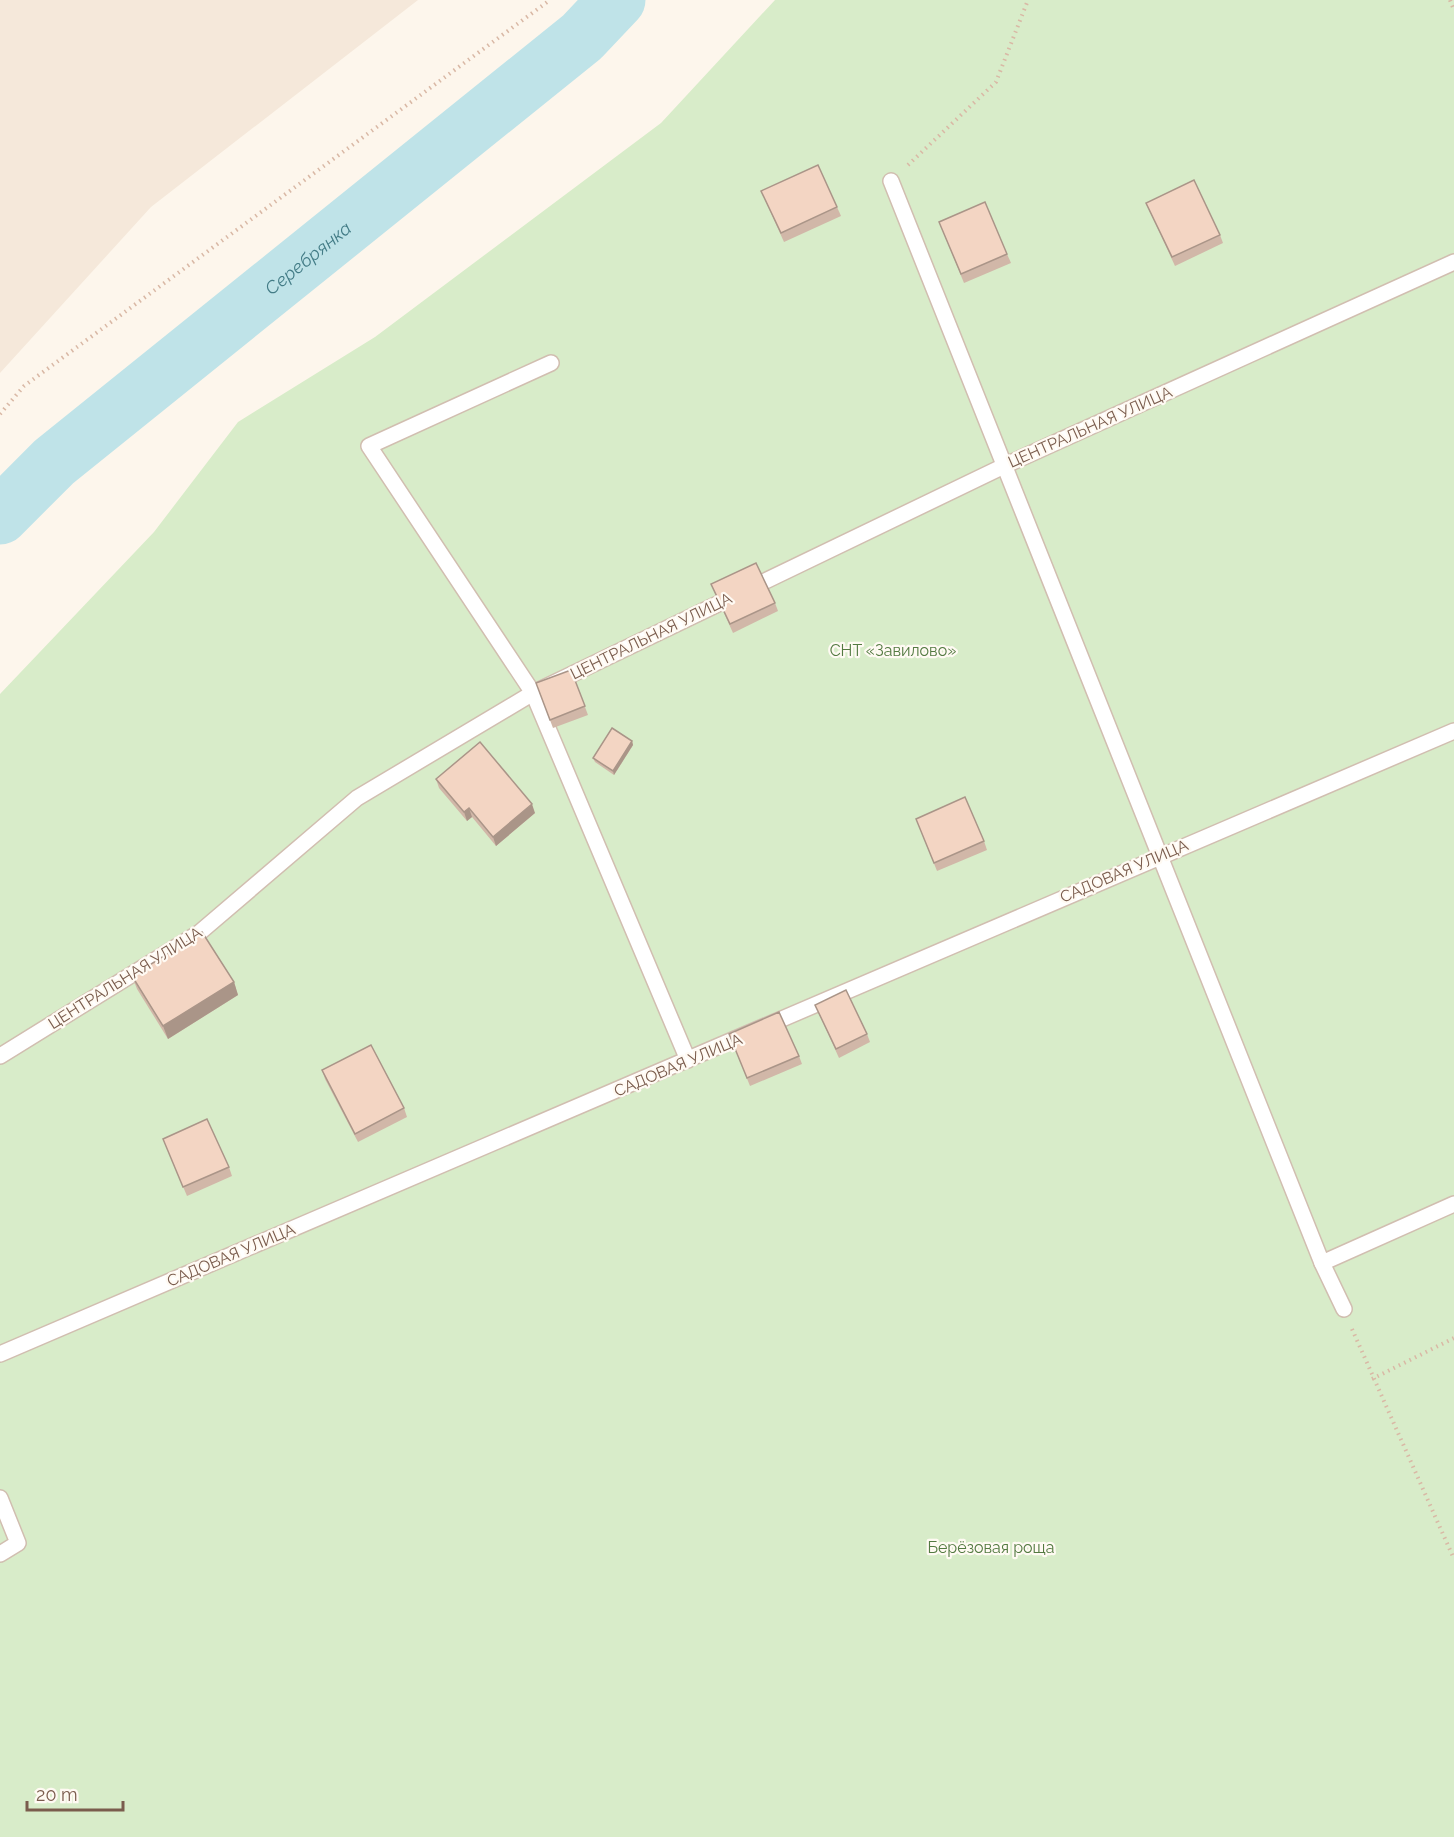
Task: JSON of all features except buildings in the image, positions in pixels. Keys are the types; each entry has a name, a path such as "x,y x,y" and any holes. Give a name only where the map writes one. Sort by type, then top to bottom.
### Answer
{"lane":[{"path":"891,181 1322,1263 1344,1309"},
{"name":"ЦЕНТРАЛЬНАЯ УЛИЦА","path":"0,1056 199,933 357,798 533,693 1006,465 1454,262"},
{"path":"551,363 369,446 533,693 688,1059"},
{"name":"САДОВАЯ УЛИЦА","path":"0,1354 1454,731"},
{"path":"1322,1263 1454,1204"},
{"path":"0,1498 18,1543 0,1554"}],"path":[{"path":"0,414 24,386 550,0"},
{"path":"891,181 996,82 1028,0"},
{"path":"1450,0 1454,10"},
{"path":"1344,1309 1372,1379 1454,1558"},
{"path":"1372,1379 1454,1338"}],"shaded area":[{"path":"0,0 418,0 151,207 0,373"}],"green space":[{"name":"СНТ «Завилово»","path":"775,0 1454,0 1454,1837 0,1837 0,694 154,532 238,422 375,337 661,123"}],"waterway":[{"name":"Серебрянка","path":"0,516 54,462 582,37 617,0"}],"park label":[{"name":"Берёзовая роща","path":"991,1547"}]}
